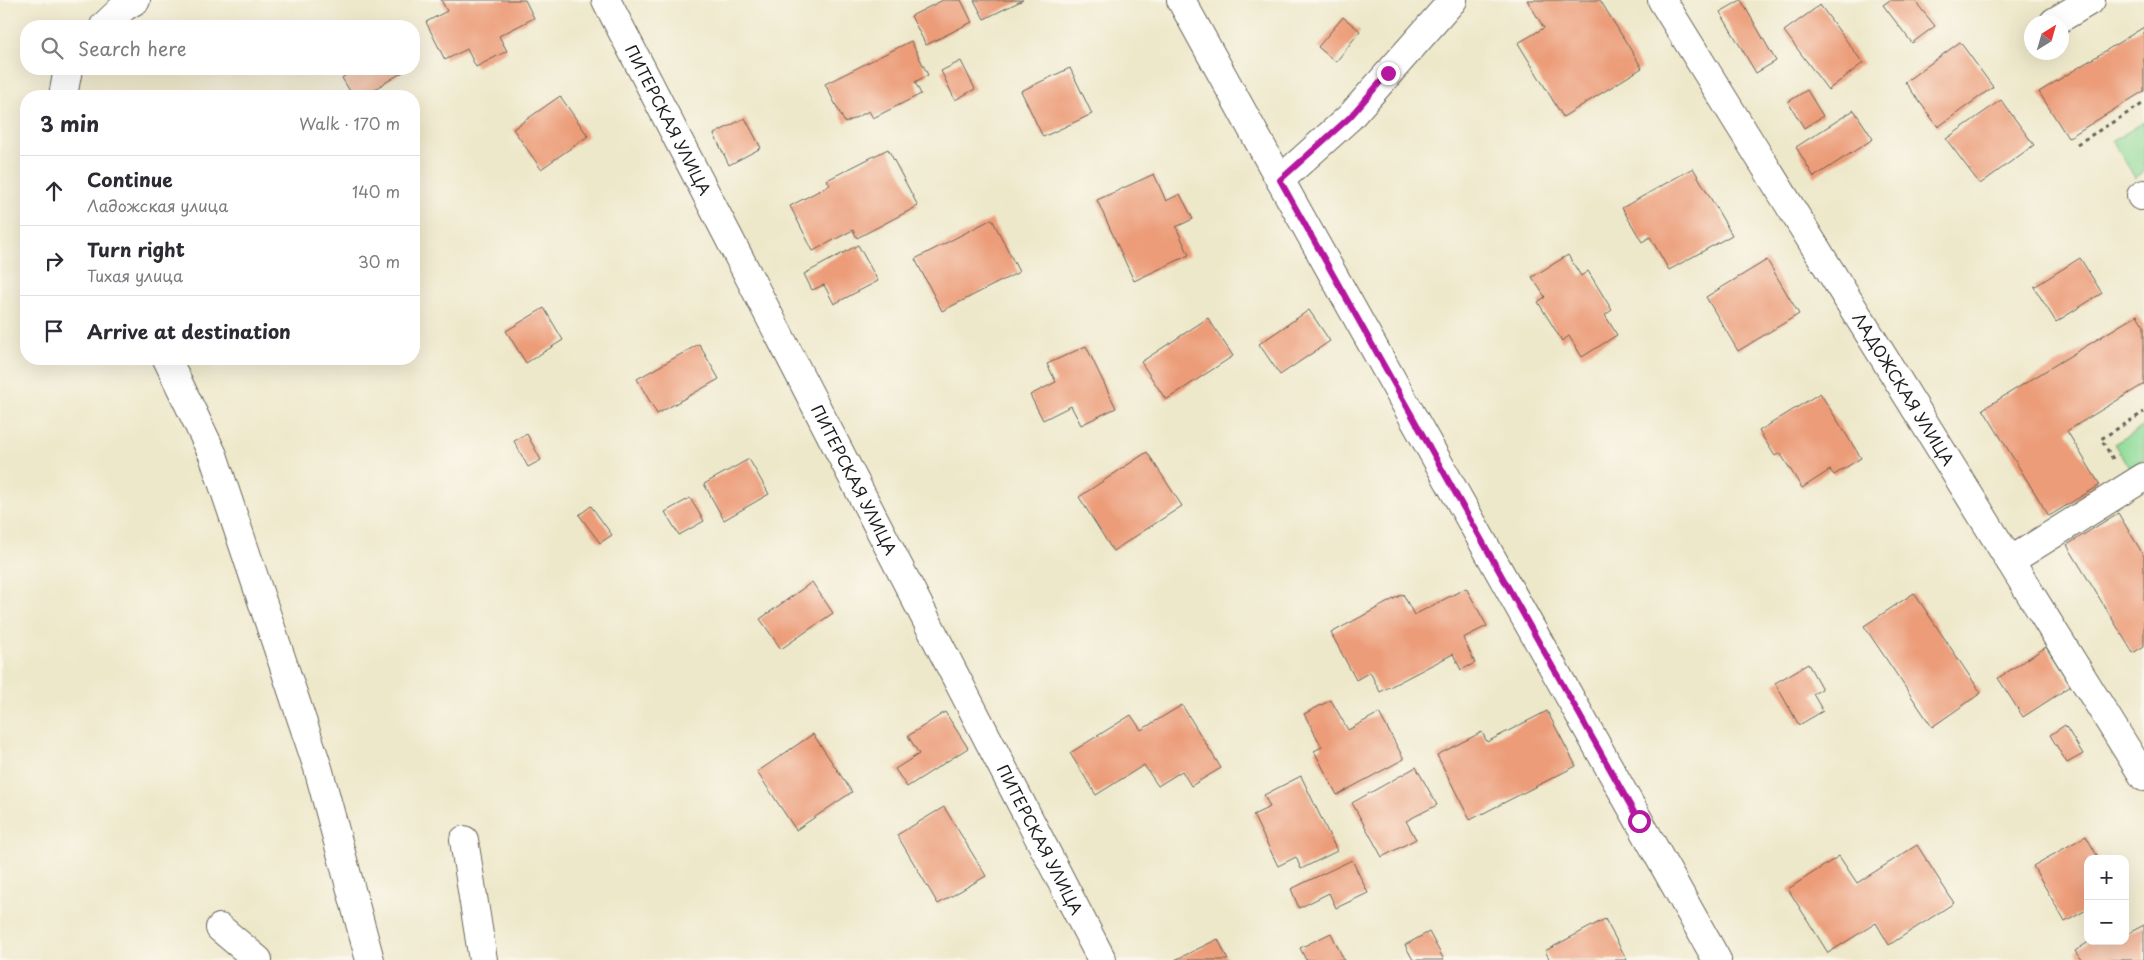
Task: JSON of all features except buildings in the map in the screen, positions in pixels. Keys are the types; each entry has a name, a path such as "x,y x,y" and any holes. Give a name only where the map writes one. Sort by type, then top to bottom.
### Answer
{"street":[{"path":"110,20 124,7 136,0"},
{"name":"ПИТЕРСКАЯ УЛИЦА","path":"606,0 1102,960"},
{"path":"1181,0 1717,960"},
{"path":"1280,180 1350,117 1453,0"},
{"name":"ЛАДОЖСКАЯ УЛИЦА","path":"1662,0 2144,776"},
{"path":"2065,15 2090,0"},
{"path":"64,90 67,75"},
{"path":"170,365 216,464 318,768 370,960"},
{"path":"2010,561 2144,477"},
{"path":"464,840 483,960"},
{"path":"220,928 258,960"}],"path":[{"path":"2077,144 2144,102"}],"green space":[{"path":"2144,122 2144,172 2135,178 2113,141"},
{"path":"2144,426 2144,460 2130,468 2114,444"}],"route":[{"path":"1388,73 1350,117 1280,180 1639,821"}]}
